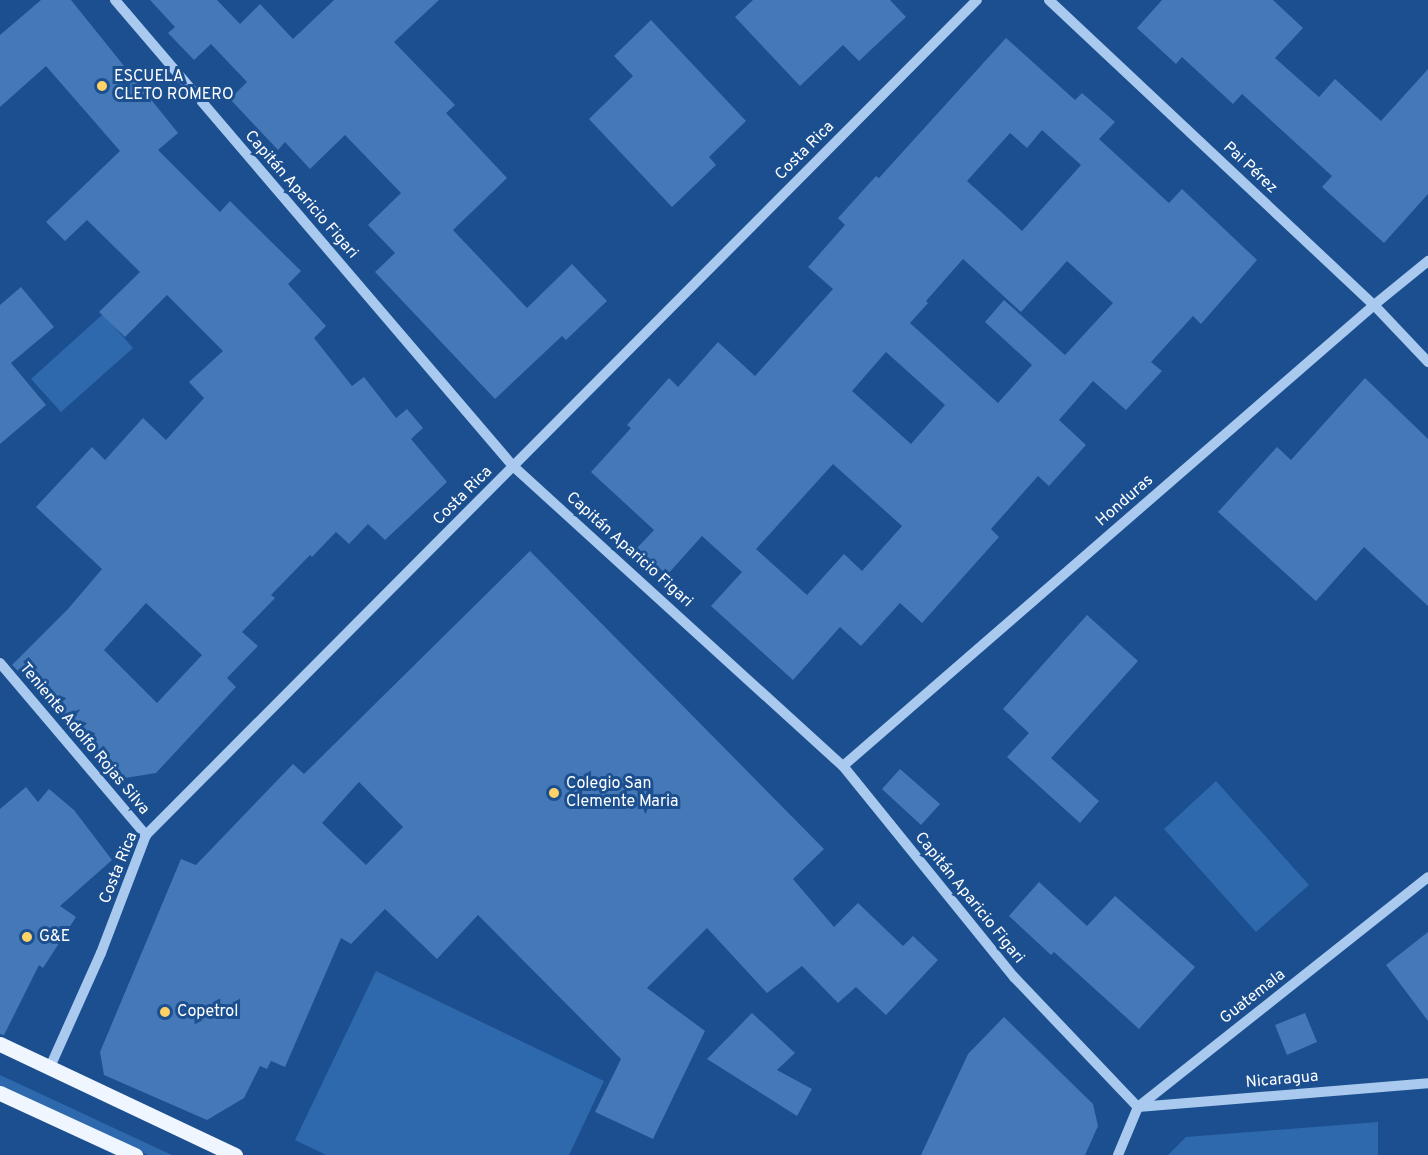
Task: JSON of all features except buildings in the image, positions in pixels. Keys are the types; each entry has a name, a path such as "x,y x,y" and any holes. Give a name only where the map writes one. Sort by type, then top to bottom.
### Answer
{"main road":[{"path":"0,1044 235,1155"},
{"path":"0,1093 135,1155"}],"street":[{"name":"Capitán Aparicio Figari","path":"114,0 513,466 843,766 1014,977 1138,1107"},
{"name":"Costa Rica","path":"50,1067 101,953 146,835 977,0"},
{"name":"Pai Pérez","path":"1049,0 1374,304 1428,362"},
{"name":"Honduras","path":"843,766 1374,304 1428,261"},
{"name":"Teniente Adolfo Rojas Silva","path":"0,663 146,835"},
{"name":"Guatemala","path":"1118,1155 1138,1107 1428,877"},
{"name":"Nicaragua","path":"1138,1107 1428,1083"}],"shaded area":[{"path":"103,314 133,348 61,412 31,379"},
{"path":"1216,781 1309,885 1256,932 1164,829"},
{"path":"376,971 604,1081 569,1155 326,1155 295,1140"},
{"path":"0,1075 172,1155 148,1155 0,1086"},
{"path":"1378,1122 1378,1155 1168,1155 1186,1137"}],"place":[{"name":"ESCUELA CLETO ROMERO","path":"102,86"},
{"name":"Colegio San Clemente Maria","path":"554,793"},
{"name":"G&E","path":"27,937"},
{"name":"Copetrol","path":"165,1012"}]}
